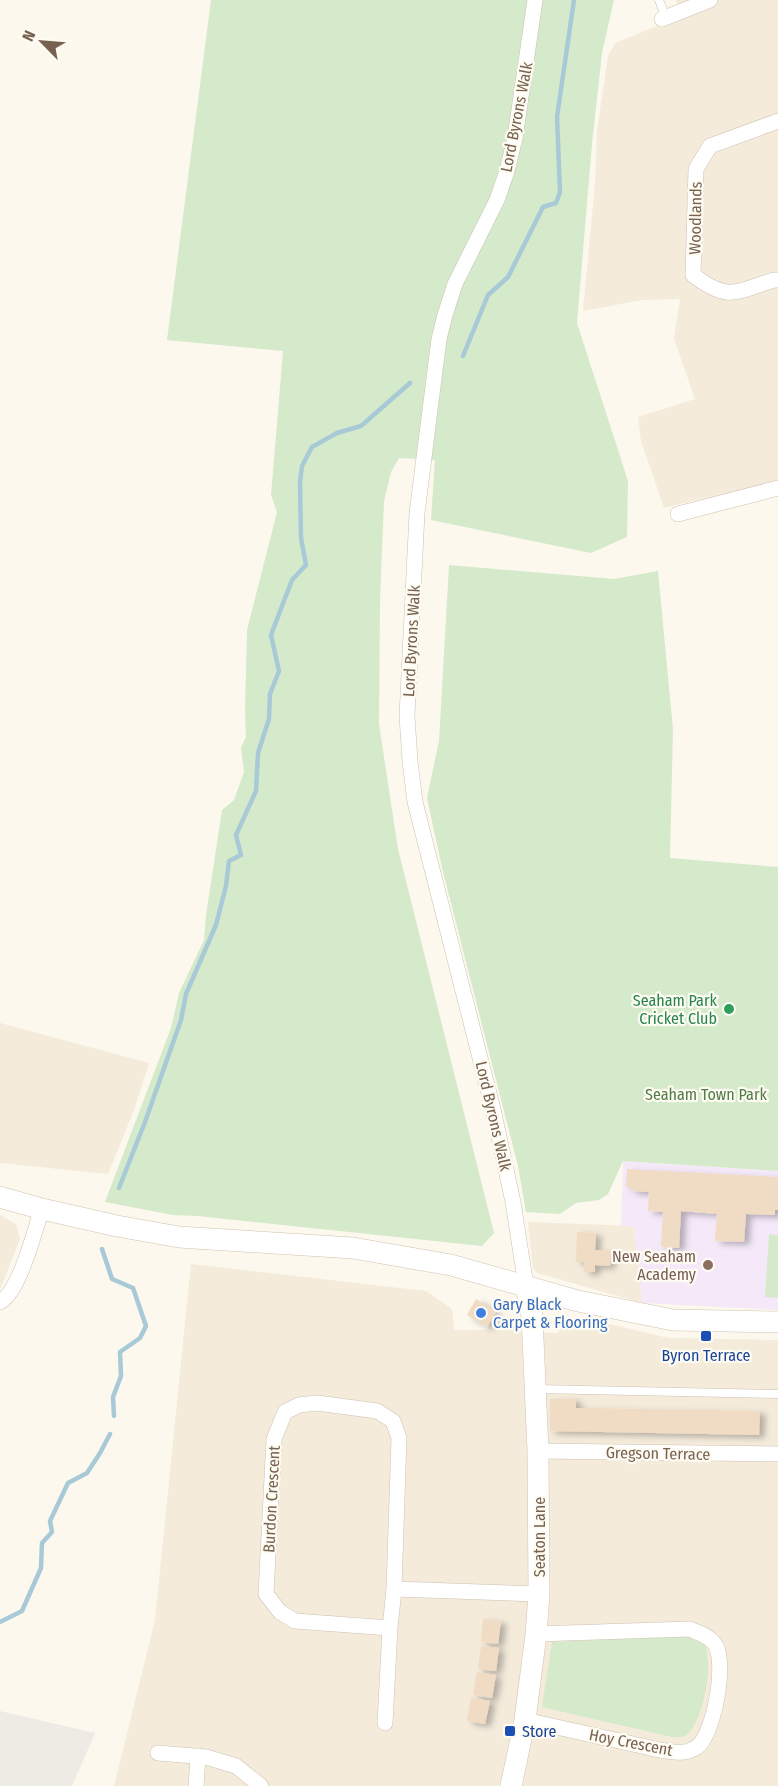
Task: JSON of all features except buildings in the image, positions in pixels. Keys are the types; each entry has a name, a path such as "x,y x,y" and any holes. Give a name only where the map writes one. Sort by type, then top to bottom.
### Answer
{"main road":[{"path":"0,1197 63,1214 179,1237 353,1248 451,1265 578,1301 673,1320 778,1322"},
{"name":"Seaton Lane","path":"511,1786 525,1720 539,1594 538,1451 532,1316 526,1286"}],"street":[{"name":"Lord Byrons Walk","path":"526,1286 513,1202 493,1109 415,802 407,716 417,513 439,339 455,284 497,200 507,171 515,138 535,0"},
{"path":"664,18 710,0"},
{"name":"Woodlands","path":"778,121 710,146 696,169 693,275 711,289 730,294 778,280"},
{"path":"678,514 778,488"},
{"path":"0,1302 7,1298 16,1285 42,1209"},
{"name":"Burdon Crescent","path":"385,1723 394,1589 399,1438 393,1421 377,1411 317,1403 299,1405 285,1412 274,1439 266,1594 280,1612 295,1621 390,1628"},
{"name":"Gregson Terrace","path":"538,1451 778,1454"},
{"path":"394,1589 539,1594"},
{"name":"Hoy Crescent","path":"525,1720 647,1747 684,1752 698,1746 707,1733 721,1675 721,1658 715,1644 705,1635 690,1629 536,1634"},
{"path":"158,1753 198,1756 236,1766 261,1786"},
{"path":"196,1786 198,1756"}],"lane":[{"path":"659,0 664,18"},
{"path":"535,1389 778,1394"}],"shaded area":[{"path":"676,0 778,0 778,480 664,508 641,441 638,417 695,399 674,339 680,299 642,300 583,311 595,184 597,131 608,56 615,43 682,16"},
{"path":"0,1023 149,1063 134,1110 108,1174 0,1163"},
{"name":"New Seaham Academy","path":"623,1161 778,1171 778,1310 642,1303 634,1227 621,1226"},
{"path":"0,1215 16,1224 20,1239 0,1290"},
{"path":"528,1222 634,1226 642,1303 537,1273 533,1269"},
{"path":"191,1264 426,1291 452,1309 454,1330 487,1330 495,1316 512,1320 519,1332 557,1333 562,1327 589,1319 668,1338 778,1340 778,1786 114,1786 155,1620"},
{"path":"0,1711 95,1733 72,1786 0,1786"}],"green space":[{"path":"211,0 614,0 602,53 577,323 628,481 627,537 591,553 431,520 435,460 399,458 391,472 384,501 379,724 398,849 494,1233 482,1246 173,1215 105,1202 171,1028 179,993 204,940 222,810 234,800 244,772 241,747 246,737 247,630 277,512 271,495 283,351 167,340"},
{"name":"Seaham Town Park","path":"449,565 614,579 658,571 673,729 670,858 778,867 778,1171 623,1161 608,1194 599,1200 576,1203 560,1214 526,1212 518,1166 442,868 427,798 439,741"},
{"path":"769,1234 778,1235 778,1298 765,1297"},
{"path":"694,1637 706,1645 708,1674 702,1707 691,1731 684,1736 672,1737 542,1707 552,1642"}],"waterway":[{"path":"463,356 488,295 508,277 543,207 556,203 560,192 557,117 574,0"},
{"path":"119,1188 181,1020 186,994 216,925 226,886 229,861 241,855 236,835 256,791 258,753 269,719 270,694 279,671 271,635 292,580 306,565 301,538 302,466 312,447 337,433 361,426 410,383"},
{"path":"102,1249 112,1279 133,1288 146,1326 140,1338 120,1352 121,1376 113,1397 114,1416"},
{"path":"0,1622 22,1611 41,1568 42,1543 52,1532 50,1521 68,1483 87,1473 110,1434"}],"place":[{"name":"Seaham Park Cricket Club","path":"729,1009"},
{"name":"New Seaham Academy","path":"708,1265"},
{"name":"Gary Black Carpet & Flooring","path":"481,1313"},
{"name":"Byron Terrace","path":"706,1336"},
{"name":"Store","path":"510,1731"}]}
